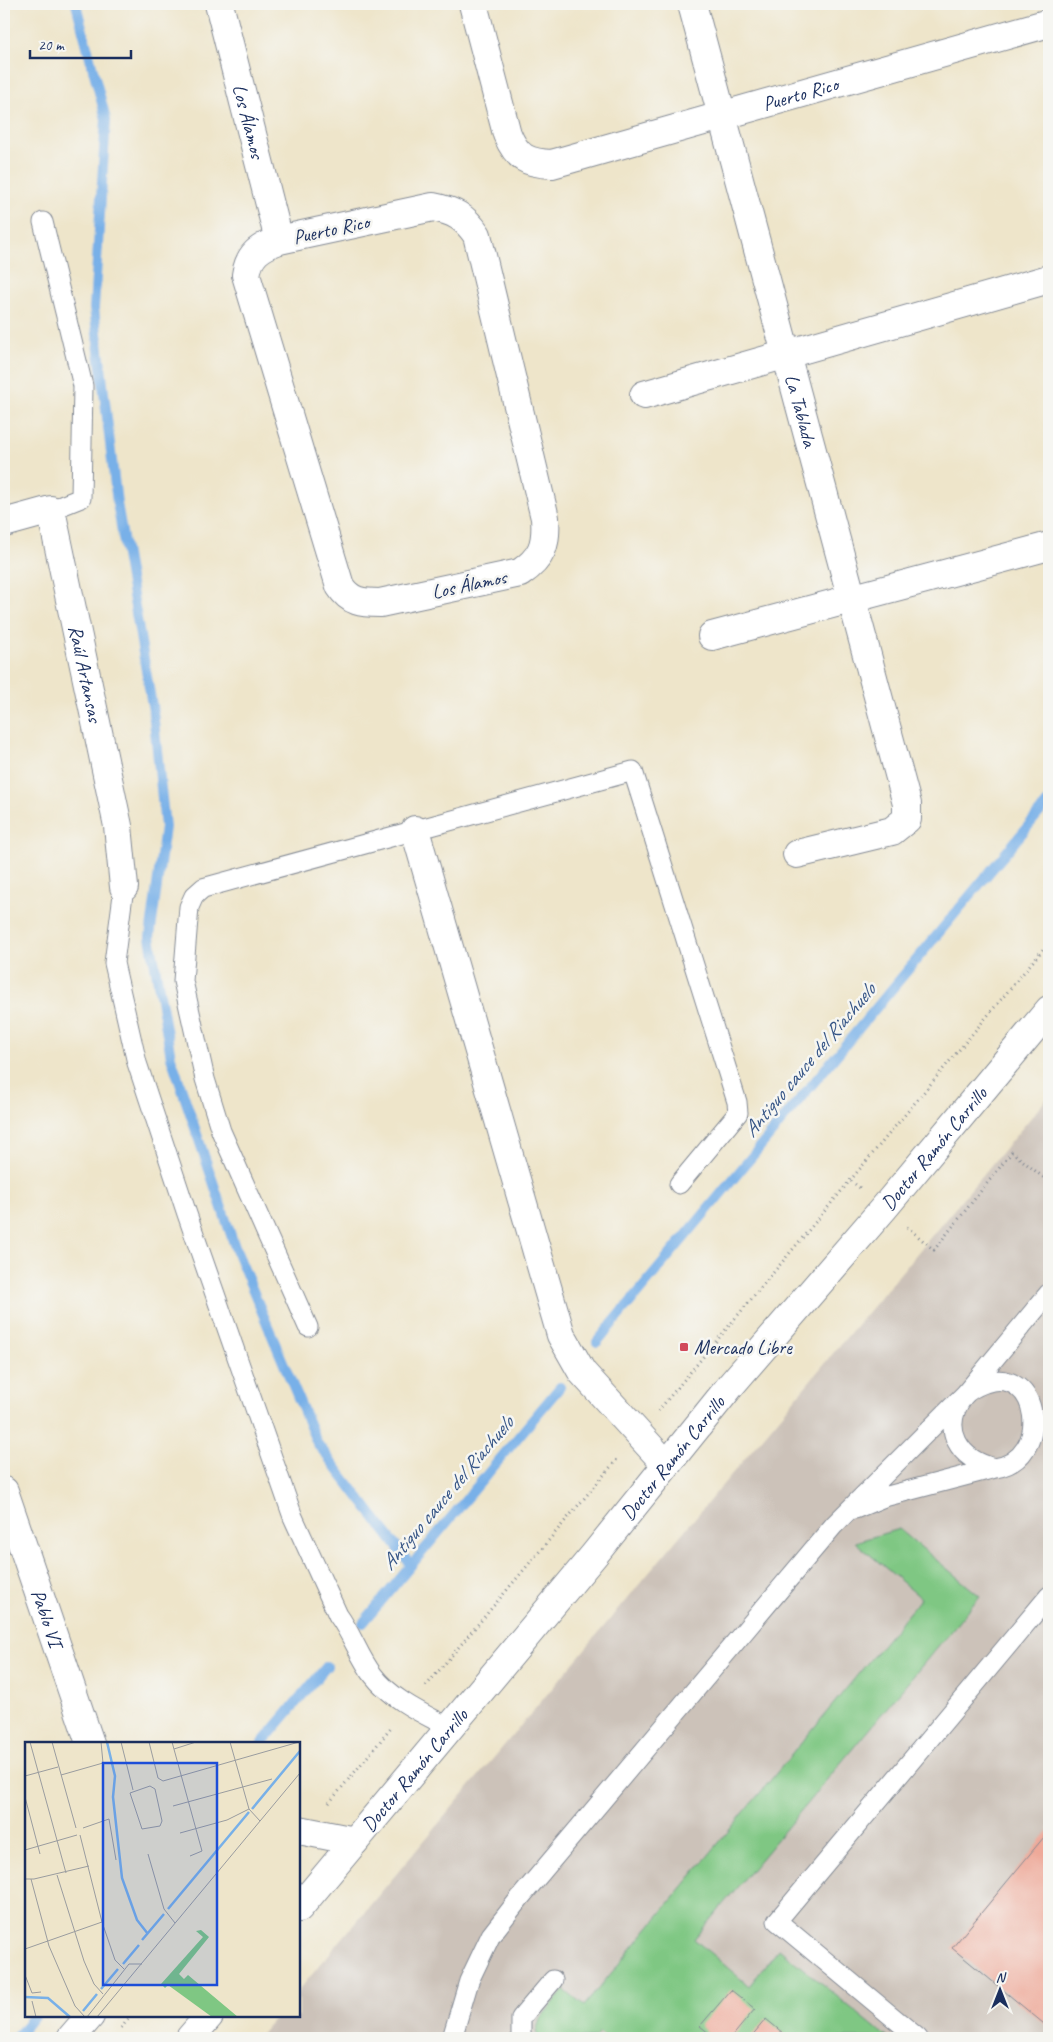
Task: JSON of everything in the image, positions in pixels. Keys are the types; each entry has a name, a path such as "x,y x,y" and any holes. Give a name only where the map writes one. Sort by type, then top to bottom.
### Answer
{"street":[{"name":"Los Álamos","path":"219,4 279,240"},
{"name":"Puerto Rico","path":"472,4 512,146 524,158 533,163 552,164 1049,22"},
{"name":"La Tablada","path":"692,4 907,804 907,819 892,831 797,854"},
{"name":"Los Álamos","path":"246,275 340,586 346,596 361,602 380,603 520,573 535,563 542,552 546,534 545,518 477,235 461,216 451,210 434,207"},
{"name":"Puerto Rico","path":"246,275 251,257 263,246 279,240 434,207"},
{"path":"644,395 786,356 1049,279"},
{"path":"4,523 51,510"},
{"name":"Raúl Artansas","path":"51,510 118,826 123,860 124,887"},
{"path":"712,636 1049,546"},
{"path":"415,830 561,1335 582,1372 665,1463"},
{"name":"Doctor Ramón Carrillo","path":"300,1907 594,1555 665,1463 884,1208 1049,1010"},
{"name":"Pablo VI","path":"4,1491 90,1742"},
{"path":"303,1831 355,1841"},
{"path":"71,2038 89,2017"},
{"path":"190,2038 208,2017"}],"lane":[{"path":"43,222 84,386 81,498 51,510"},
{"path":"308,1327 221,1131 205,1079 183,981 189,907 194,896 203,888 633,771 737,1102 738,1113 679,1184"},
{"path":"124,887 114,963 137,1063 187,1214 294,1517 338,1615 348,1629 373,1675 409,1706 450,1728"},
{"path":"452,2038 469,1981 491,1935 834,1525 965,1394 1049,1293"},
{"path":"995,1468 981,1465 968,1458 959,1447 954,1433 953,1419 957,1406 965,1394 977,1386 990,1381 1005,1382 1018,1387 1030,1396 1037,1408 1040,1422 1038,1437 1032,1450"},
{"path":"834,1525 856,1509 884,1497 1009,1466 1022,1459 1032,1450 1049,1429"},
{"path":"918,2038 777,1921 1049,1596"},
{"path":"521,2038 521,2018 553,1980"}],"path":[{"path":"303,1831 639,1434 1049,942"},
{"path":"851,1181 934,1250 1012,1152 1049,1182"}],"shaded area":[{"path":"1049,1096 1049,2038 258,2038 276,2017 300,2017 300,1989"}],"green space":[{"path":"899,1529 980,1596 694,1939 749,1986 779,1949 888,2038 606,2038 599,2033 595,2038 539,2038 536,2032 540,2019 564,1990 584,2006 921,1598 855,1542"}],"building":[{"path":"1049,1831 1049,2028 952,1948"},
{"path":"731,1990 755,2009 731,2038 715,2038 700,2026"},
{"path":"766,2019 789,2038 750,2038"}],"waterway":[{"path":"76,4 106,119 94,308 117,503 153,711 165,827 150,937 171,1057 236,1250 317,1443 411,1565"},
{"name":"Antiguo cauce del Riachuelo","path":"597,1342 1049,801"},
{"name":"Antiguo cauce del Riachuelo","path":"363,1623 560,1387"},
{"name":"Antiguo cauce del Riachuelo","path":"263,1742 327,1666"},
{"name":"Antiguo cauce del Riachuelo","path":"16,2038 33,2017"}],"place":[{"name":"Mercado Libre","path":"684,1347"}]}
